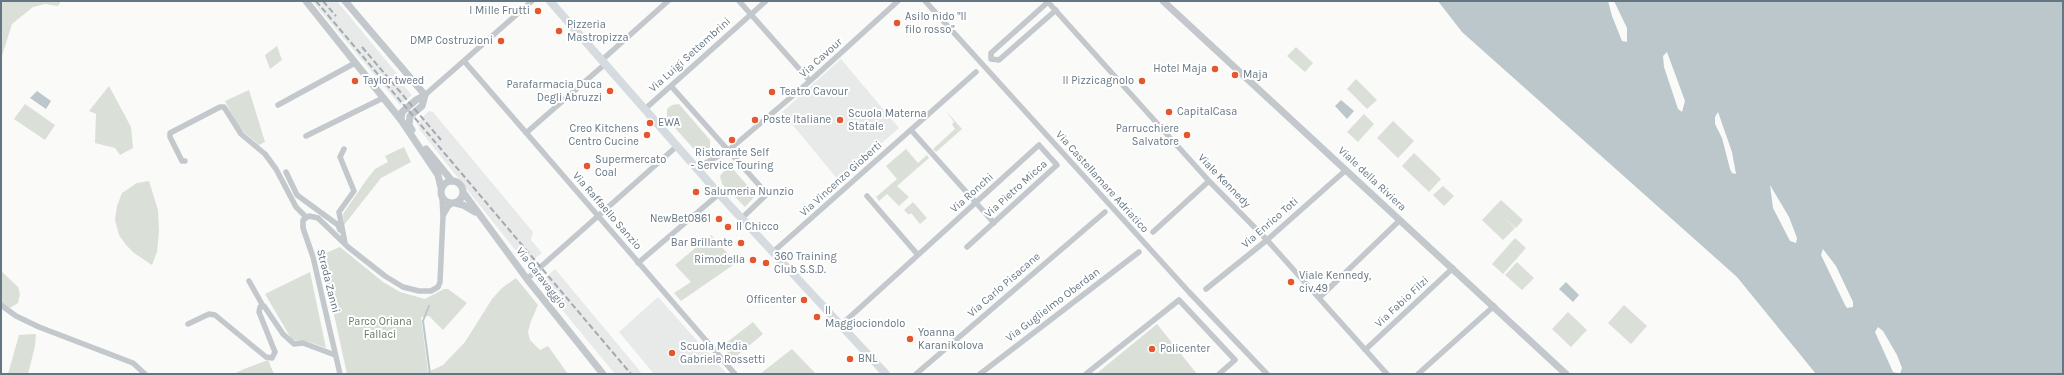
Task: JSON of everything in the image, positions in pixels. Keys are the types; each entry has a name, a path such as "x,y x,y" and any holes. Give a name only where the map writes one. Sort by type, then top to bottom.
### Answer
{"main road":[{"path":"550,1 719,194 886,374"}],"street":[{"path":"306,1 383,98 401,118 438,175 442,197 446,202 454,203"},
{"path":"345,1 425,95"},
{"path":"401,118 416,100 425,95 532,1"},
{"path":"526,133 668,1"},
{"path":"739,1 810,81"},
{"name":"Via Luigi Settembrini","path":"645,109 766,1"},
{"name":"Via Cavour","path":"697,168 729,150 810,81 898,1"},
{"name":"Via Castellamare Adriatico","path":"925,1 1173,275 1267,374"},
{"path":"1048,1 991,54 991,59 999,60 1056,10"},
{"name":"Viale Kennedy","path":"1048,1 1209,181 1267,240 1387,374"},
{"name":"Viale della Riviera","path":"1163,1 1566,374"},
{"name":"Via Raffaello Sanzio","path":"464,61 736,374"},
{"path":"278,105 355,63"},
{"name":"Via Vincenzo Gioberti","path":"774,252 976,72"},
{"path":"671,86 767,194 742,218"},
{"path":"401,118 410,116 422,106 425,95"},
{"path":"306,136 383,98"},
{"path":"185,162 182,161 170,133 220,107 224,107 240,134 265,154 276,169 296,207 306,217"},
{"path":"410,116 409,127 452,181 458,184 463,192 461,199 448,207 443,216"},
{"path":"911,130 994,223"},
{"name":"Via Ronchi","path":"841,325 1039,145"},
{"name":"Via Pietro Micca","path":"967,247 1057,165 1039,145"},
{"path":"527,279 677,146"},
{"path":"342,234 339,212 354,191 340,157 344,149"},
{"name":"Via Enrico Toti","path":"1206,289 1267,240 1346,170"},
{"path":"286,172 297,194 338,225 345,244"},
{"path":"441,188 446,183 452,181"},
{"path":"1153,232 1209,181"},
{"name":"Via Caravaggio","path":"463,192 527,279 603,374"},
{"path":"638,263 719,194"},
{"path":"868,196 918,255"},
{"name":"Strada Zanni","path":"340,374 313,258 303,228 303,221 306,217 310,216 318,218 345,244 385,276 402,287 419,291 431,291 438,287 440,282 443,216 442,197"},
{"name":"Via Caravaggio","path":"454,203 463,205 478,214"},
{"name":"Via Carlo Pisacane","path":"916,374 1105,212"},
{"path":"1319,298 1400,220"},
{"name":"Via Guglielmo Oberdan","path":"980,374 1139,252"},
{"name":"Via Fabio Filzi","path":"1365,350 1453,268"},
{"path":"249,281 263,306 267,308 283,334 294,344 303,343 335,355"},
{"path":"1086,374 1179,300 1235,360 1219,374"},
{"path":"1,305 16,316 39,327 133,363 145,374"},
{"path":"188,324 209,314 215,314 266,357 272,358 275,352 259,312 259,308 263,306"},
{"path":"1418,374 1494,306"},
{"name":"Via Caravaggio","path":"587,355 600,374"}],"shaded area":[{"path":"312,1 337,1 398,75 396,77 412,95 400,105"},
{"path":"1438,1 2063,1 2063,374 1816,374 1737,277 1462,32"},
{"name":"Scuola Materna Statale","path":"841,59 899,128 839,181 782,112"},
{"path":"37,91 51,101 46,109 30,98"},
{"path":"1341,100 1354,111 1347,119 1335,106"},
{"path":"429,111 433,112 533,232 531,240 542,253 532,261 537,266 528,266 419,129 420,128 416,123"},
{"path":"555,269 642,374 615,374 545,289 544,279"},
{"path":"1566,282 1579,295 1573,302 1559,289"},
{"name":"Scuola Media Gabriele Rossetti","path":"658,297 727,374 654,374 619,332"}],"green space":[{"path":"1,1 61,1 58,6 45,4 33,7 12,24 1,59"},
{"path":"277,46 282,60 270,69 265,55"},
{"path":"1296,47 1313,63 1305,72 1287,56"},
{"path":"1356,79 1377,100 1367,109 1347,89"},
{"path":"109,86 131,127 133,148 120,155 115,148 95,143 96,114 89,111"},
{"path":"249,90 265,142 259,145 239,128 225,101"},
{"path":"25,104 55,125 45,140 14,119"},
{"path":"679,104 710,140 710,148 700,156 667,119 667,109 672,105"},
{"path":"946,111 962,129 936,152 933,149 955,129 952,124 954,122"},
{"path":"1364,114 1374,124 1358,142 1347,132"},
{"path":"1393,121 1414,141 1398,158 1377,138"},
{"path":"404,147 411,162 381,178 344,225 343,214 367,179 375,169 388,162 385,156"},
{"path":"906,149 918,163 927,155 929,158 897,186 909,197 899,206 887,194 879,201 876,197 897,179 886,166"},
{"path":"1414,153 1441,179 1429,192 1402,166"},
{"path":"732,168 756,195 745,207 722,184 720,176 725,170"},
{"path":"149,181 158,210 159,231 157,252 152,265 134,253 126,245 119,235 115,220 117,206 122,193 137,183"},
{"path":"1443,186 1454,196 1444,206 1433,195"},
{"path":"1501,200 1523,220 1516,228 1502,216 1515,228 1503,240 1482,220"},
{"path":"913,202 927,218 920,224 911,213 909,215 904,210"},
{"path":"711,235 736,263 681,301 674,293 691,282 675,265"},
{"path":"1515,238 1526,248 1503,274 1492,264"},
{"name":"Parco Oriana Fallaci","path":"340,247 383,282 400,292 425,299 444,289 448,289 467,303 443,330 429,316 421,317 428,372 443,365 465,342 492,299 502,288 516,278 538,305 528,332 530,340 540,350 548,346 568,374 347,374 321,255"},
{"path":"1517,262 1534,278 1522,290 1505,275"},
{"path":"1,271 18,287 20,294 18,303 10,308 1,302"},
{"path":"310,272 326,348 309,342 292,340 265,294"},
{"path":"1624,305 1647,326 1631,344 1608,323"},
{"path":"1568,312 1587,330 1571,347 1552,329"},
{"path":"753,322 763,334 733,359 722,346"},
{"name":"Policenter","path":"1157,324 1197,374 1096,374"},
{"path":"36,334 35,346 28,374 8,374 19,335"},
{"path":"792,349 816,374 760,374"},
{"path":"268,360 274,374 234,374 244,369"}],"pier":[{"path":"1608,1 1614,1 1627,28 1627,42 1622,41 1612,16"},
{"path":"1667,52 1685,101 1682,112 1678,109 1664,67 1663,56"},
{"path":"1718,112 1732,152 1736,174 1732,173 1730,169 1722,138 1715,124 1715,117"},
{"path":"1770,185 1789,217 1797,238 1796,243 1790,241 1773,208"},
{"path":"1823,249 1836,266 1853,302 1853,307 1847,308 1845,305 1821,255"},
{"path":"1878,327 1883,331 1897,355 1902,368 1900,374 1893,372 1875,332"}],"waterway":[{"path":"429,306 423,321 430,374"}],"railway":[{"path":"316,1 631,374"},
{"path":"323,1 336,16"},
{"path":"362,47 441,140"}],"place":[{"name":"I Mille Frutti","path":"538,11"},
{"name":"Asilo nido \"Il filo rosso\"","path":"897,23"},
{"name":"Pizzeria Mastropizza","path":"559,31"},
{"name":"DMP Costruzioni","path":"501,41"},
{"name":"Hotel Maja","path":"1215,69"},
{"name":"Maja","path":"1235,75"},
{"name":"Taylor tweed","path":"355,81"},
{"name":"Il Pizzicagnolo","path":"1142,81"},
{"name":"Parafarmacia Duca Degli Abruzzi","path":"610,91"},
{"name":"Teatro Cavour","path":"772,92"},
{"name":"CapitalCasa","path":"1169,112"},
{"name":"Poste Italiane","path":"755,120"},
{"name":"Scuola Materna Statale","path":"840,120"},
{"name":"EWA","path":"650,123"},
{"name":"Creo Kitchens Centro Cucine","path":"647,135"},
{"name":"Parrucchiere Salvatore","path":"1187,135"},
{"name":"Ristorante Self - Service Touring","path":"732,140"},
{"name":"Supermercato Coal","path":"587,166"},
{"name":"Salumeria Nunzio","path":"696,192"},
{"name":"NewBet0861","path":"719,219"},
{"name":"Il Chicco","path":"728,227"},
{"name":"Bar Brillante","path":"741,243"},
{"name":"Rimodella","path":"753,260"},
{"name":"360 Training Club S.S.D.","path":"766,263"},
{"name":"Viale Kennedy, civ.49","path":"1291,282"},
{"name":"Officenter","path":"804,300"},
{"name":"Il Maggiociondolo","path":"817,317"},
{"name":"Yoanna Karanikolova","path":"910,339"},
{"name":"Policenter","path":"1152,349"},
{"name":"Scuola Media Gabriele Rossetti","path":"672,353"},
{"name":"BNL","path":"850,359"}]}
